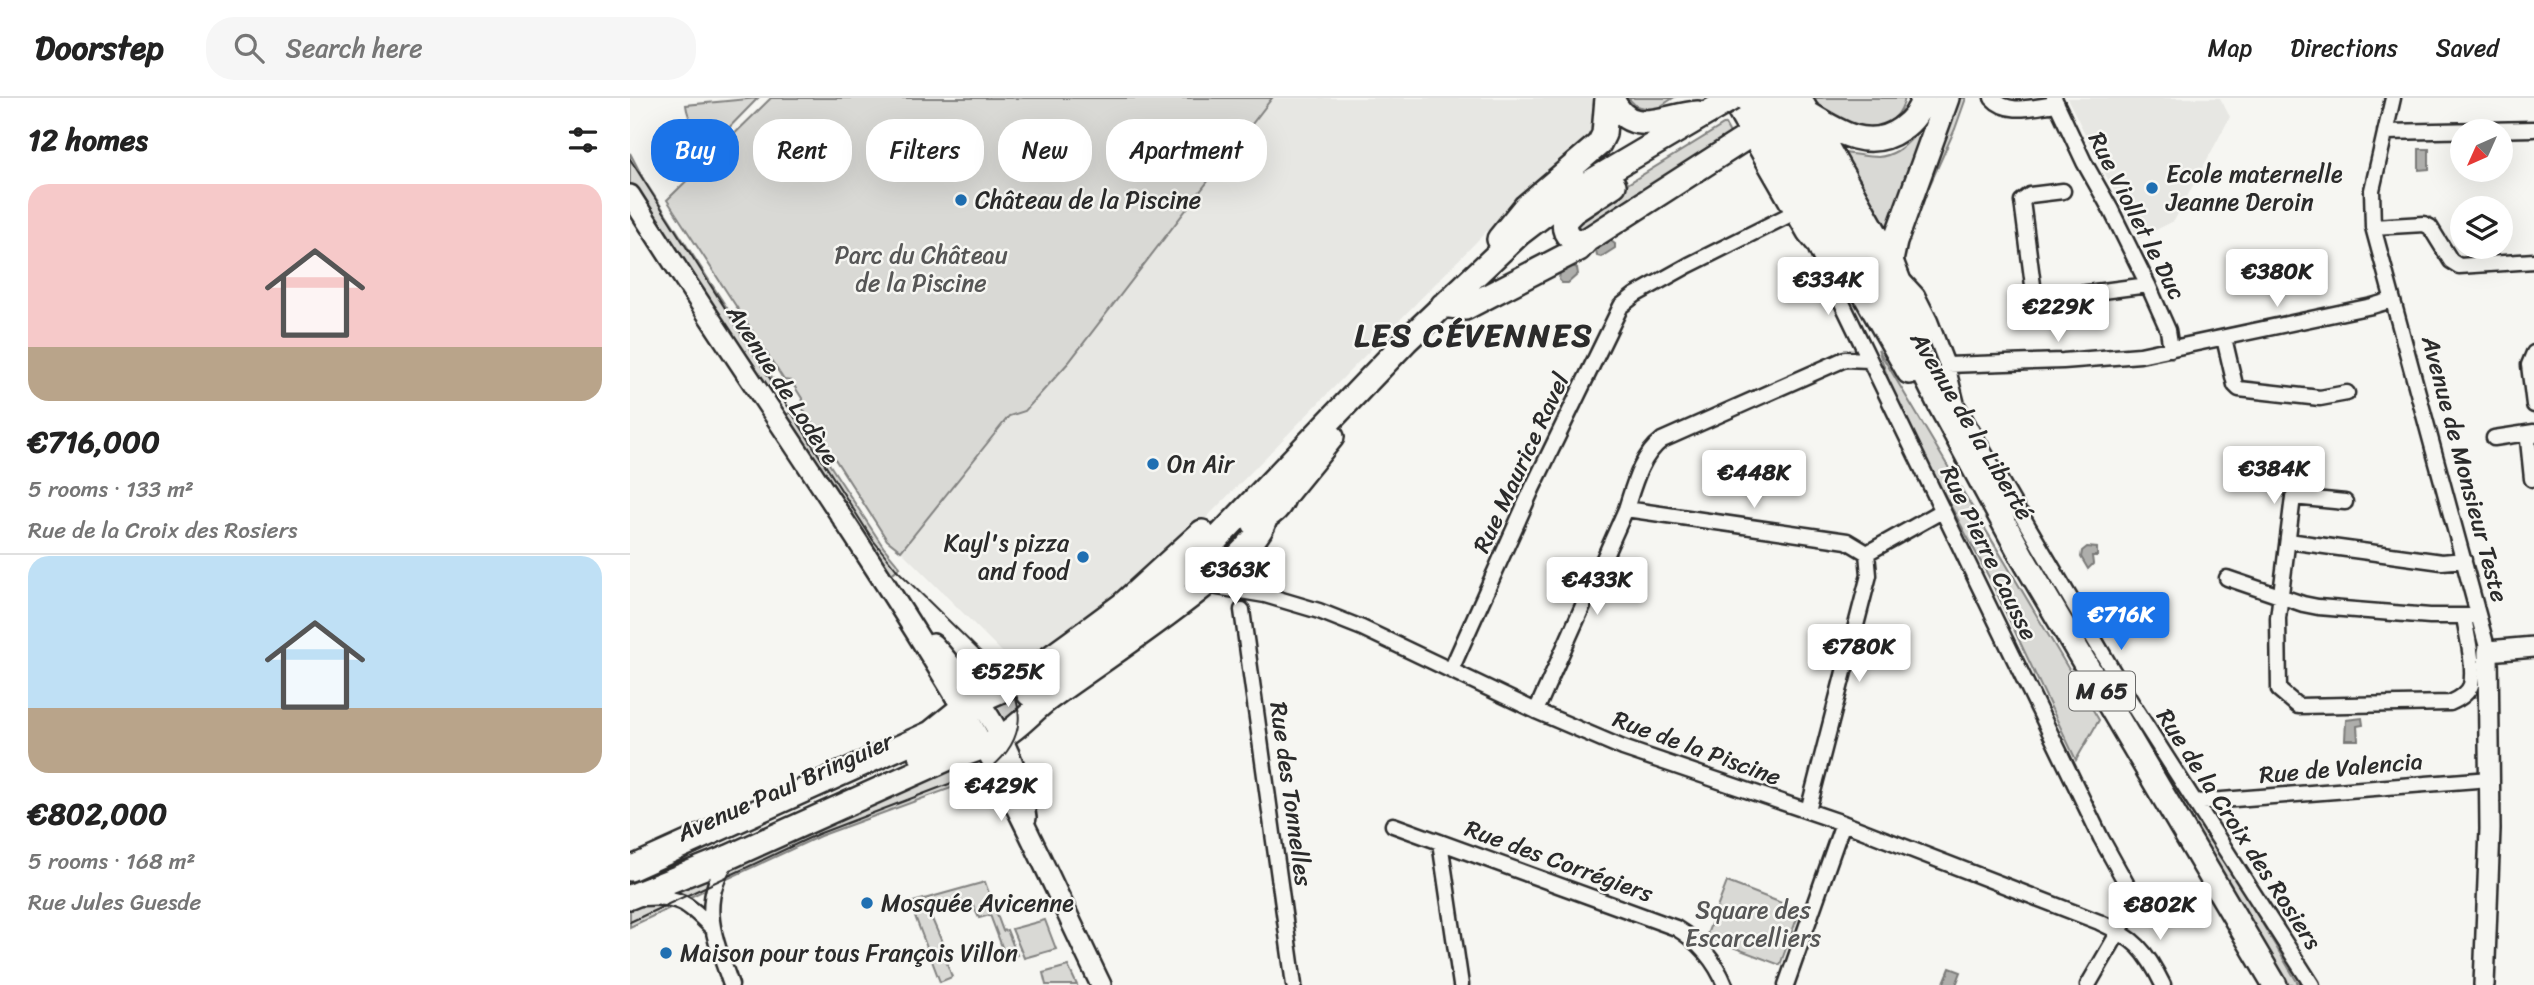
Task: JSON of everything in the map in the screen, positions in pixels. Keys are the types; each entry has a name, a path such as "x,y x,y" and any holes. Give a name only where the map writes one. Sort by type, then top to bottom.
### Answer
{"main road":[{"path":"1609,98 1622,115 1642,123 1679,114 1709,112"},
{"path":"1481,268 1508,225 1525,207 1599,144 1604,134 1609,98"},
{"path":"1029,694 1083,656 1147,605 1213,544 1406,341 1481,268 1551,208 1733,98 1809,232 1836,264 1853,273"},
{"name":"Avenue de la Liberté","path":"1753,98 1987,508 2024,560 2275,985"},
{"name":"Avenue de la Liberté","path":"1776,98 1943,381"},
{"path":"1803,106 1841,133 1875,141 1892,136 1910,124 1923,98"},
{"path":"1895,269 1895,242 1947,98"},
{"name":"Avenue de la Liberté","path":"1803,106 1895,269 2024,560"},
{"path":"1443,305 1465,308 1579,249 1587,240 1752,134"},
{"path":"1587,240 1579,242 1570,238 1564,230 1565,220 1629,176 1641,152"},
{"path":"1147,605 1172,599 1221,561 1258,522 1271,516 1339,428 1347,405"},
{"path":"630,869 932,733 971,704 1011,686 1122,605 1233,503 1258,494"},
{"name":"Avenue Paul Bringuier","path":"630,898 993,741 1205,585 1249,545 1262,529 1265,518"},
{"name":"Avenue Paul Bringuier","path":"630,885 960,734"}],"street":[{"name":"Rue Viollet le Duc","path":"1992,98 1999,105 2010,109 2056,101 2084,162 2148,285 2168,330 2171,349"},
{"name":"Avenue de Monsieur Teste","path":"2393,98 2372,190 2373,227 2488,651 2490,779 2484,985"},
{"path":"2385,132 2534,129"},
{"path":"2063,191 2030,195 2022,201 2034,293 2037,297 2148,285"},
{"name":"Avenue de Lodève","path":"630,195 896,602 971,704 993,741 1027,829 1101,985"},
{"name":"Rue Maurice Ravel","path":"1451,670 1534,487 1621,306 1634,295 1689,265 1797,211"},
{"path":"2373,227 2424,224 2430,227 2451,261 2459,266 2534,261"},
{"name":"Rue Pierre Causse","path":"1809,232 1819,258 2101,838 2132,894 2132,909 2088,985"},
{"path":"1943,381 2171,349 2392,300"},
{"path":"2224,338 2235,385 2239,389 2320,398 2347,393"},
{"path":"2534,353 2529,365 2534,405"},
{"path":"1536,711 1626,509 1645,458 1653,447 1662,440 1845,359 1869,360"},
{"name":"Rue de la Croix des Rosiers","path":"1943,381 2131,702 2312,985"},
{"path":"2494,438 2534,433"},
{"path":"2533,484 2528,440 2534,433"},
{"path":"2344,502 2292,497 2278,618 2279,690 2298,706 2369,706 2456,701 2471,685 2464,617"},
{"path":"1626,509 1847,541 1867,553"},
{"path":"1867,553 1942,511"},
{"path":"2288,541 2442,562 2464,559"},
{"path":"1249,545 1252,569 1265,594"},
{"path":"1808,811 1869,575 1867,553"},
{"path":"2227,578 2318,607 2464,617 2479,615"},
{"name":"Rue de la Piscine","path":"1205,585 1265,594 1319,611 1623,748 1843,823 2120,931 2146,952 2162,985"},
{"name":"Rue des Tonnelles","path":"1242,610 1294,985"},
{"path":"2488,651 2534,647"},
{"name":"Rue de Valencia","path":"2196,802 2490,779"},
{"path":"1786,985 1843,823"},
{"name":"Rue des Corrégiers","path":"1393,825 1676,929 1691,937 1704,950 1720,971 1725,985"},
{"path":"1440,842 1461,985"},
{"path":"729,857 720,870 713,890 711,927 732,985"},
{"path":"630,898 667,897 678,900 691,906 711,927"}],"shaded area":[{"path":"1272,98 1596,98 1596,130 1584,144 1523,194 1123,603 1020,670 901,551 1009,416 1025,411 1069,362 1207,182 1267,182 1267,119 1256,119"},
{"path":"2067,98 2220,98 2230,117 2174,221 2138,239"},
{"path":"2419,149 2429,149 2429,169 2419,170"},
{"path":"1611,241 1615,248 1601,257 1597,256 1596,249"},
{"path":"1571,265 1577,268 1578,274 1568,283 1562,283 1559,280 1560,272"},
{"path":"2087,547 2097,548 2097,556 2092,556 2093,564 2088,569 2081,557 2082,551"},
{"path":"2362,718 2363,725 2357,726 2358,740 2345,740 2346,720"},
{"path":"1950,968 1961,972 1956,985 1943,985"}],"green space":[{"path":"758,98 737,119 691,119 686,105"},
{"name":"Parc du Château de la Piscine","path":"771,98 1272,98 1256,119 1106,119 1106,182 1207,182 1069,362 1025,411 1009,416 901,551 887,540 801,406 803,400 791,381 784,380 667,200 685,182 739,182 739,129"},
{"path":"1628,98 1673,98 1655,110 1636,106"},
{"path":"1813,98 1905,98 1895,118 1877,132 1833,118"},
{"path":"1933,98 1937,98 1888,229 1844,153 1878,157 1898,150 1921,127"},
{"path":"1956,98 1966,98 1955,129 1905,240"},
{"path":"1725,124 1732,137 1588,230 1578,227 1576,224 1579,214"},
{"path":"630,153 644,180 777,385 766,392 633,189 630,183"},
{"path":"1878,349 2099,720 2076,760 1990,579 1898,408"},
{"path":"1949,400 2299,985 2286,985 2048,587"},
{"path":"794,410 884,548 900,567 889,576 782,418"},
{"path":"957,762 965,783 820,836 723,881 729,869"},
{"path":"718,868 709,888 686,899 666,894"},
{"path":"985,882 1003,931 1007,930 1017,955 1007,960 990,915 979,918 971,901 929,912 948,956 945,958 952,977 940,982 910,903"},
{"name":"Square des Escarcelliers","path":"1727,882 1800,910 1780,965 1706,937"},
{"path":"644,904 672,907 630,927 630,909"},
{"path":"1045,920 1056,949 1024,958 1012,929"},
{"path":"1068,966 1077,985 1046,985 1043,973"}],"tunnel":[{"path":"972,729 1029,694"}],"tram line":[{"path":"630,159 873,540 896,569 999,670 1014,695 1019,720 1011,745 991,768 818,834 630,922"}],"place":[{"name":"Ecole maternelle Jeanne Deroin","path":"2152,188"},
{"name":"Château de la Piscine","path":"961,200"},
{"name":"On Air","path":"1153,464"},
{"name":"Kayl's pizza and food","path":"1083,557"},
{"name":"Mosquée Avicenne","path":"867,903"},
{"name":"Maison pour tous François Villon","path":"666,953"}],"district":[{"name":"LES CÉVENNES","path":"1474,335"}]}
